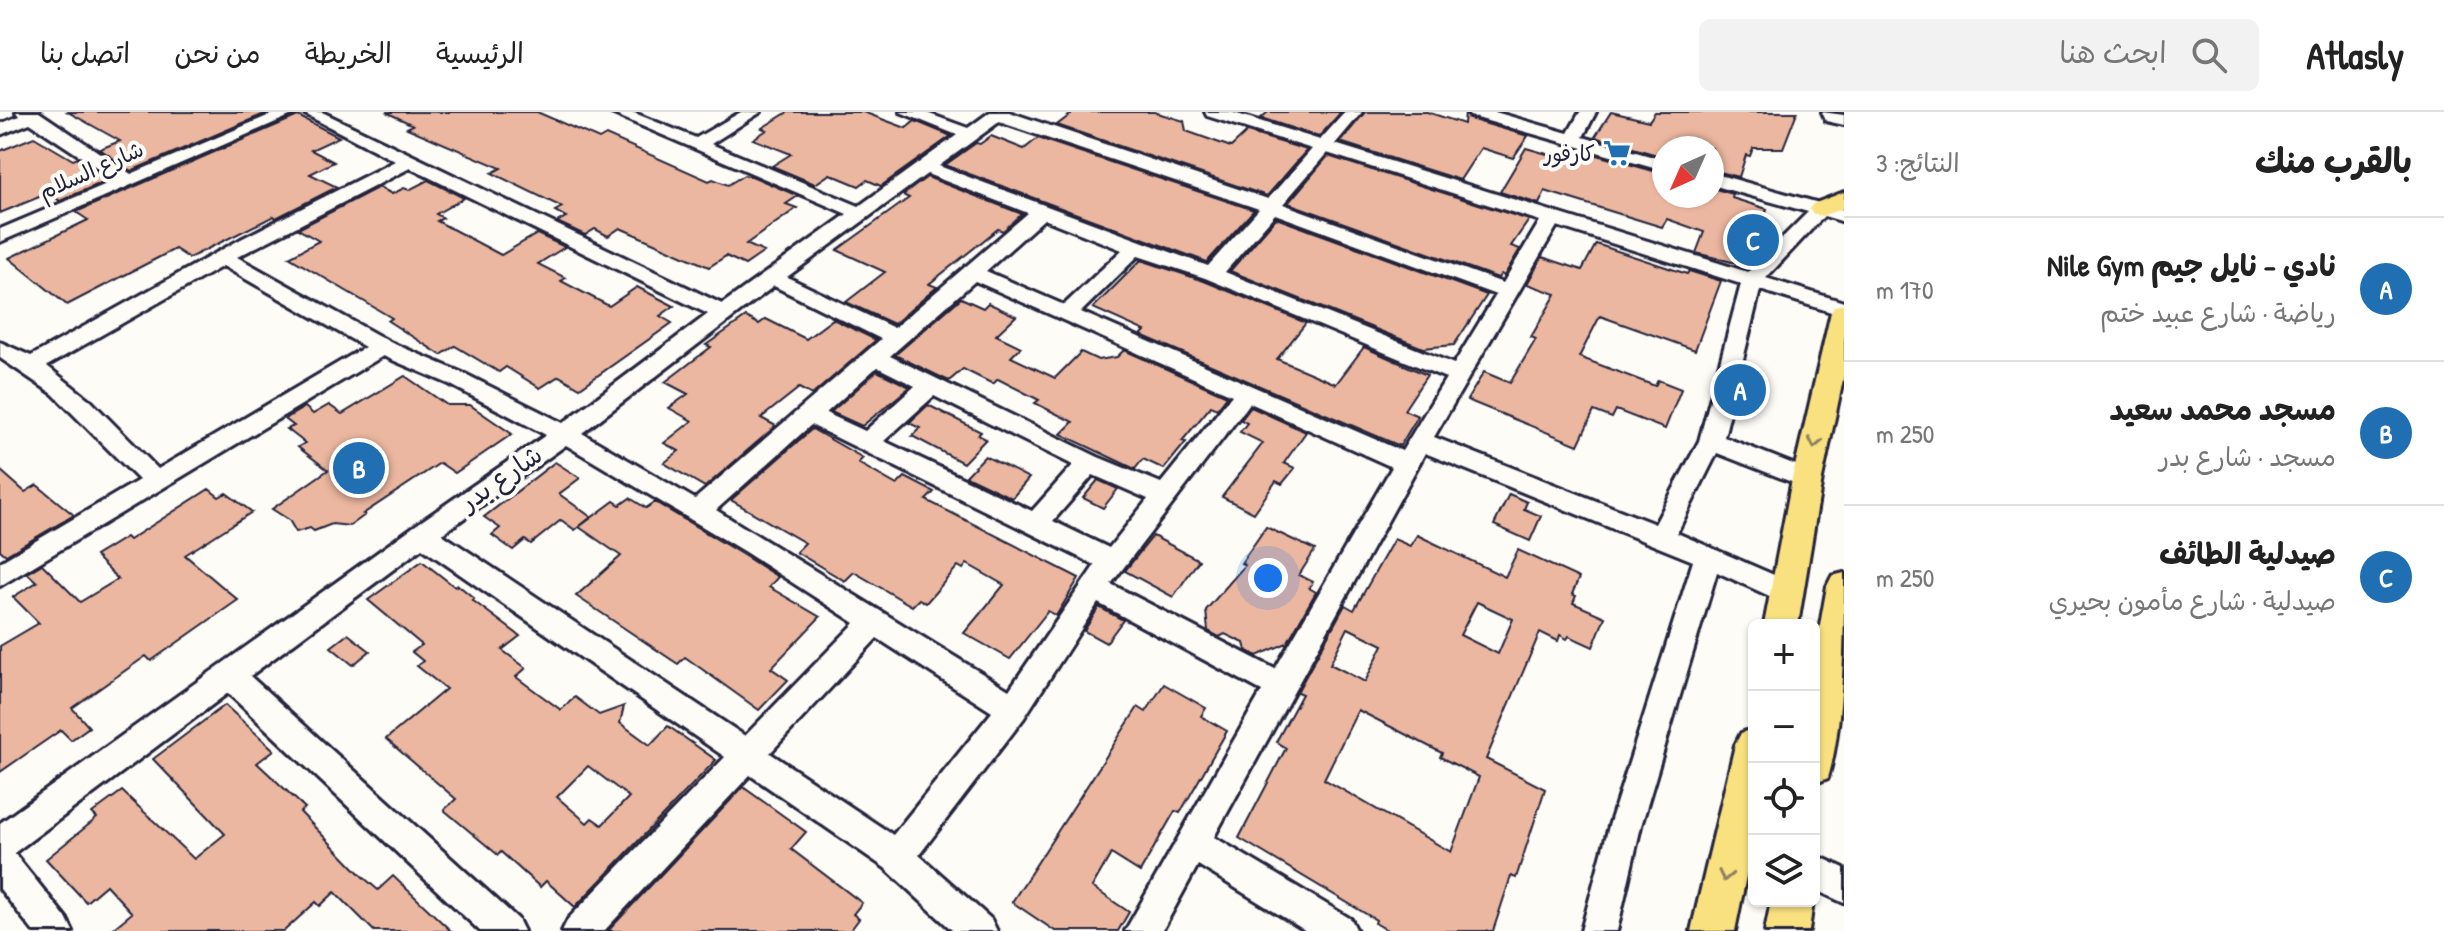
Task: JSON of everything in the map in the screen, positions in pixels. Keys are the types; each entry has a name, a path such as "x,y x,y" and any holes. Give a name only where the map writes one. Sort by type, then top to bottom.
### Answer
{"main road":[{"path":"1819,211 1844,199"},
{"path":"1782,619 1807,479 1844,311"},
{"path":"1814,763 1844,586"},
{"path":"1713,931 1750,763"},
{"path":"1787,931 1791,907"}],"street":[{"name":"شارع السلام","path":"0,236 291,112"},
{"path":"309,112 723,313"},
{"path":"617,112 645,116 699,144 863,214"},
{"path":"699,144 753,112"},
{"path":"908,112 970,134"},
{"path":"1213,112 1844,311"},
{"path":"1212,274 1354,112"},
{"path":"1476,112 1652,163"},
{"path":"1573,140 1588,112"},
{"path":"1830,112 1832,117 1844,120"},
{"path":"0,130 29,114 128,180"},
{"path":"998,114 1273,207 1507,292"},
{"name":"شارع بدر","path":"0,843 231,677 422,534 565,434 723,313 998,114"},
{"path":"31,366 224,258 409,161"},
{"path":"926,167 1135,248 1212,274 1460,375"},
{"path":"1724,183 1844,216"},
{"path":"1819,211 1844,223"},
{"path":"1661,538 1711,441 1752,280 1819,211"},
{"path":"698,511 1041,212"},
{"path":"1143,931 1414,452 1551,219"},
{"path":"1067,314 1135,248"},
{"path":"224,258 382,347 457,379 565,434 698,511 1013,709"},
{"path":"972,272 1246,393 1661,538 1787,593"},
{"path":"773,278 896,338"},
{"path":"0,575 382,347"},
{"path":"0,349 31,366 105,428 155,481"},
{"path":"875,357 1089,463 1167,496"},
{"path":"868,442 931,385"},
{"path":"897,857 1013,709 1112,561 1167,496 1246,393"},
{"path":"808,414 1112,561"},
{"path":"1711,441 1807,479"},
{"path":"1035,525 1089,463"},
{"path":"422,534 897,857 979,931"},
{"path":"1599,931 1625,826 1708,556"},
{"path":"1093,587 1280,686"},
{"path":"580,931 875,621"},
{"path":"231,677 506,931"},
{"path":"1194,844 1339,931"},
{"path":"0,862 55,931"},
{"path":"1820,874 1844,886"}],"building":[{"path":"68,112 269,112 131,171 100,149 120,141"},
{"path":"386,112 537,112 599,139 606,135 709,181 713,179 728,185 744,175 754,177 798,196 786,204 797,208 746,244 764,252 745,265 726,256 709,267 620,228 608,236 595,229 585,235 557,222 566,217 555,211 562,207 492,173 501,168 407,128 413,125"},
{"path":"788,112 863,112 906,128 915,121 951,136 881,186 867,180 859,186 830,174 815,184 772,166 791,154 753,139 767,130 762,128"},
{"path":"1074,112 1154,112 1184,121 1186,131 1231,147 1247,132 1307,150 1267,196 1057,125"},
{"path":"1268,112 1341,112 1319,137 1261,118"},
{"path":"1365,112 1427,112 1464,124 1465,112 1469,119 1528,136 1513,158 1481,148 1460,180 1340,142"},
{"path":"1611,112 1649,121 1655,112 1797,112 1783,148 1753,148 1750,156 1746,155 1739,177 1724,173 1724,136 1652,136 1652,154 1595,137"},
{"path":"298,116 339,137 311,150 334,162 310,174 337,187 276,218 274,216 189,258 175,249 67,305 9,258 88,220 76,212"},
{"path":"991,136 1024,149 1038,138 1254,210 1207,262 945,165"},
{"path":"34,137 73,160 78,158 110,179 60,201 49,193 0,213 0,151"},
{"path":"1526,148 1579,163 1586,152 1652,171 1652,208 1724,208 1724,191 1733,194 1732,198 1767,209 1748,266 1696,253 1704,232 1667,219 1662,227 1545,191 1539,204 1500,192"},
{"path":"1328,156 1529,220 1511,246 1520,249 1504,276 1501,274 1498,278 1288,203"},
{"path":"927,177 1022,214 1003,231 998,229 929,284 937,287 894,324 846,302 885,272 837,250 909,198 903,195"},
{"path":"428,180 464,198 436,214 443,218 437,221 501,255 537,234 565,247 538,264 566,278 561,281 609,306 637,287 674,306 660,316 672,323 580,388 559,376 540,388 506,367 499,372 455,346 441,355 388,321 392,318 289,257 319,241 298,229 379,187 392,194 404,188 409,190"},
{"path":"1276,218 1487,295 1454,345 1423,348 1230,271"},
{"path":"1596,244 1687,274 1689,271 1721,281 1695,350 1600,316 1579,357 1655,386 1658,380 1681,389 1665,429 1616,410 1612,418 1594,411 1578,445 1467,400 1484,372 1510,383 1536,339 1531,337 1556,294 1527,284 1542,257 1582,270"},
{"path":"1141,260 1204,281 1306,323 1277,359 1336,384 1364,347 1427,375 1404,410 1418,416 1400,446 1141,335 1145,331 1093,308"},
{"path":"961,298 983,308 988,303 1016,316 996,335 1021,347 1011,357 1055,378 1081,352 1098,360 1117,357 1124,350 1227,396 1217,409 1211,406 1164,469 1143,459 1135,469 1061,434 1073,422 1035,403 1039,400 998,379 993,384 963,369 949,381 895,355"},
{"path":"746,317 759,324 766,319 806,339 833,319 876,340 812,395 799,388 761,418 776,426 705,487 664,463 679,451 664,443 692,421 669,408 688,394 665,382 711,347 706,345"},
{"path":"877,371 910,387 862,426 831,412"},
{"path":"405,376 447,405 470,405 512,434 455,473 440,463 350,526 332,524 314,531 310,528 296,532 289,520 272,509 328,470 298,447 305,443 287,429 294,426 285,419 305,407 313,414 329,405 342,414"},
{"path":"928,405 981,432 978,435 986,439 963,463 912,436 920,428 909,423"},
{"path":"1251,407 1306,432 1284,463 1295,468 1282,484 1276,481 1254,513 1222,497 1263,443 1240,432 1247,423 1241,420"},
{"path":"812,429 863,458 858,463 897,485 905,477 934,492 926,500 1079,578 1056,616 1048,611 1010,659 964,633 1004,585 967,564 963,569 958,566 926,603 919,599 912,606 854,572 845,581 796,552 805,543 731,500"},
{"path":"985,456 1029,478 1012,498 966,476"},
{"path":"555,462 580,478 559,494 591,517 575,530 561,520 531,544 525,540 513,550 492,535 500,528 484,517"},
{"path":"0,470 25,492 37,485 74,515 6,555 0,550"},
{"path":"1098,480 1118,489 1103,508 1083,498"},
{"path":"209,489 219,497 226,493 252,512 185,555 238,600 151,661 146,656 72,708 89,727 71,740 61,730 0,772 0,646 39,623 13,597 37,582 27,573 42,564 80,602 118,579 95,556 126,537 129,540"},
{"path":"1509,494 1527,502 1524,509 1541,516 1530,541 1494,525"},
{"path":"630,498 646,508 655,502 743,555 778,577 769,587 820,617 771,668 788,680 759,710 685,657 678,664 576,596 621,556 579,527 614,501 620,505"},
{"path":"1266,527 1315,550 1299,575 1313,582 1309,588 1316,592 1287,643 1257,656 1246,650 1244,643 1225,634 1219,637 1208,631 1206,610 1245,565 1241,563"},
{"path":"1417,535 1505,577 1518,550 1579,578 1572,594 1576,596 1573,603 1605,617 1593,647 1569,636 1567,639 1560,635 1558,641 1540,632 1486,759 1545,789 1516,878 1511,876 1493,931 1389,931 1375,923 1376,920 1239,838 1286,748 1276,742 1302,694 1297,692 1345,605 1354,610 1394,539 1410,546","holes":["1477,602 1513,619 1498,654 1460,635","1348,628 1383,645 1365,682 1330,664","1358,710 1442,753 1440,757 1479,777 1451,852 1324,779"]},
{"path":"1153,536 1199,560 1173,597 1125,571"},
{"path":"422,561 455,587 458,585 474,598 472,600 520,636 502,650 526,668 516,677 561,710 575,697 599,715 624,706 620,723 650,745 668,726 716,760 575,907 546,881 540,887 501,852 498,855 444,810 456,799 386,739 446,689 417,666 423,661 412,652 422,645 368,600","holes":["588,766 629,797 602,825 592,818 587,823 557,797"]},
{"path":"1099,607 1123,620 1106,643 1084,631"},
{"path":"348,634 370,651 353,665 331,647"},
{"path":"1164,684 1206,708 1201,716 1227,731 1180,813 1175,811 1140,872 1111,854 1092,887 1129,912 1118,931 1055,931 1012,902 1138,707 1146,712"},
{"path":"225,705 274,750 257,763 305,808 300,812 362,876 378,890 393,876 451,931 374,931 335,892 320,906 316,902 284,931 110,931 132,913 106,885 86,902 46,859 97,818 92,813 122,791 194,859 225,834 153,759"},
{"path":"743,787 806,832 791,849 862,903 853,914 859,919 850,931 608,931"}],"place":[{"name":"كارفور","path":"1617,153"},
{"name":"صيدلية الطائف","path":"1753,240"},
{"name":"نادي - نايل جيم Nile Gym","path":"1740,390"},
{"name":"مسجد محمد سعيد","path":"359,468"}]}
